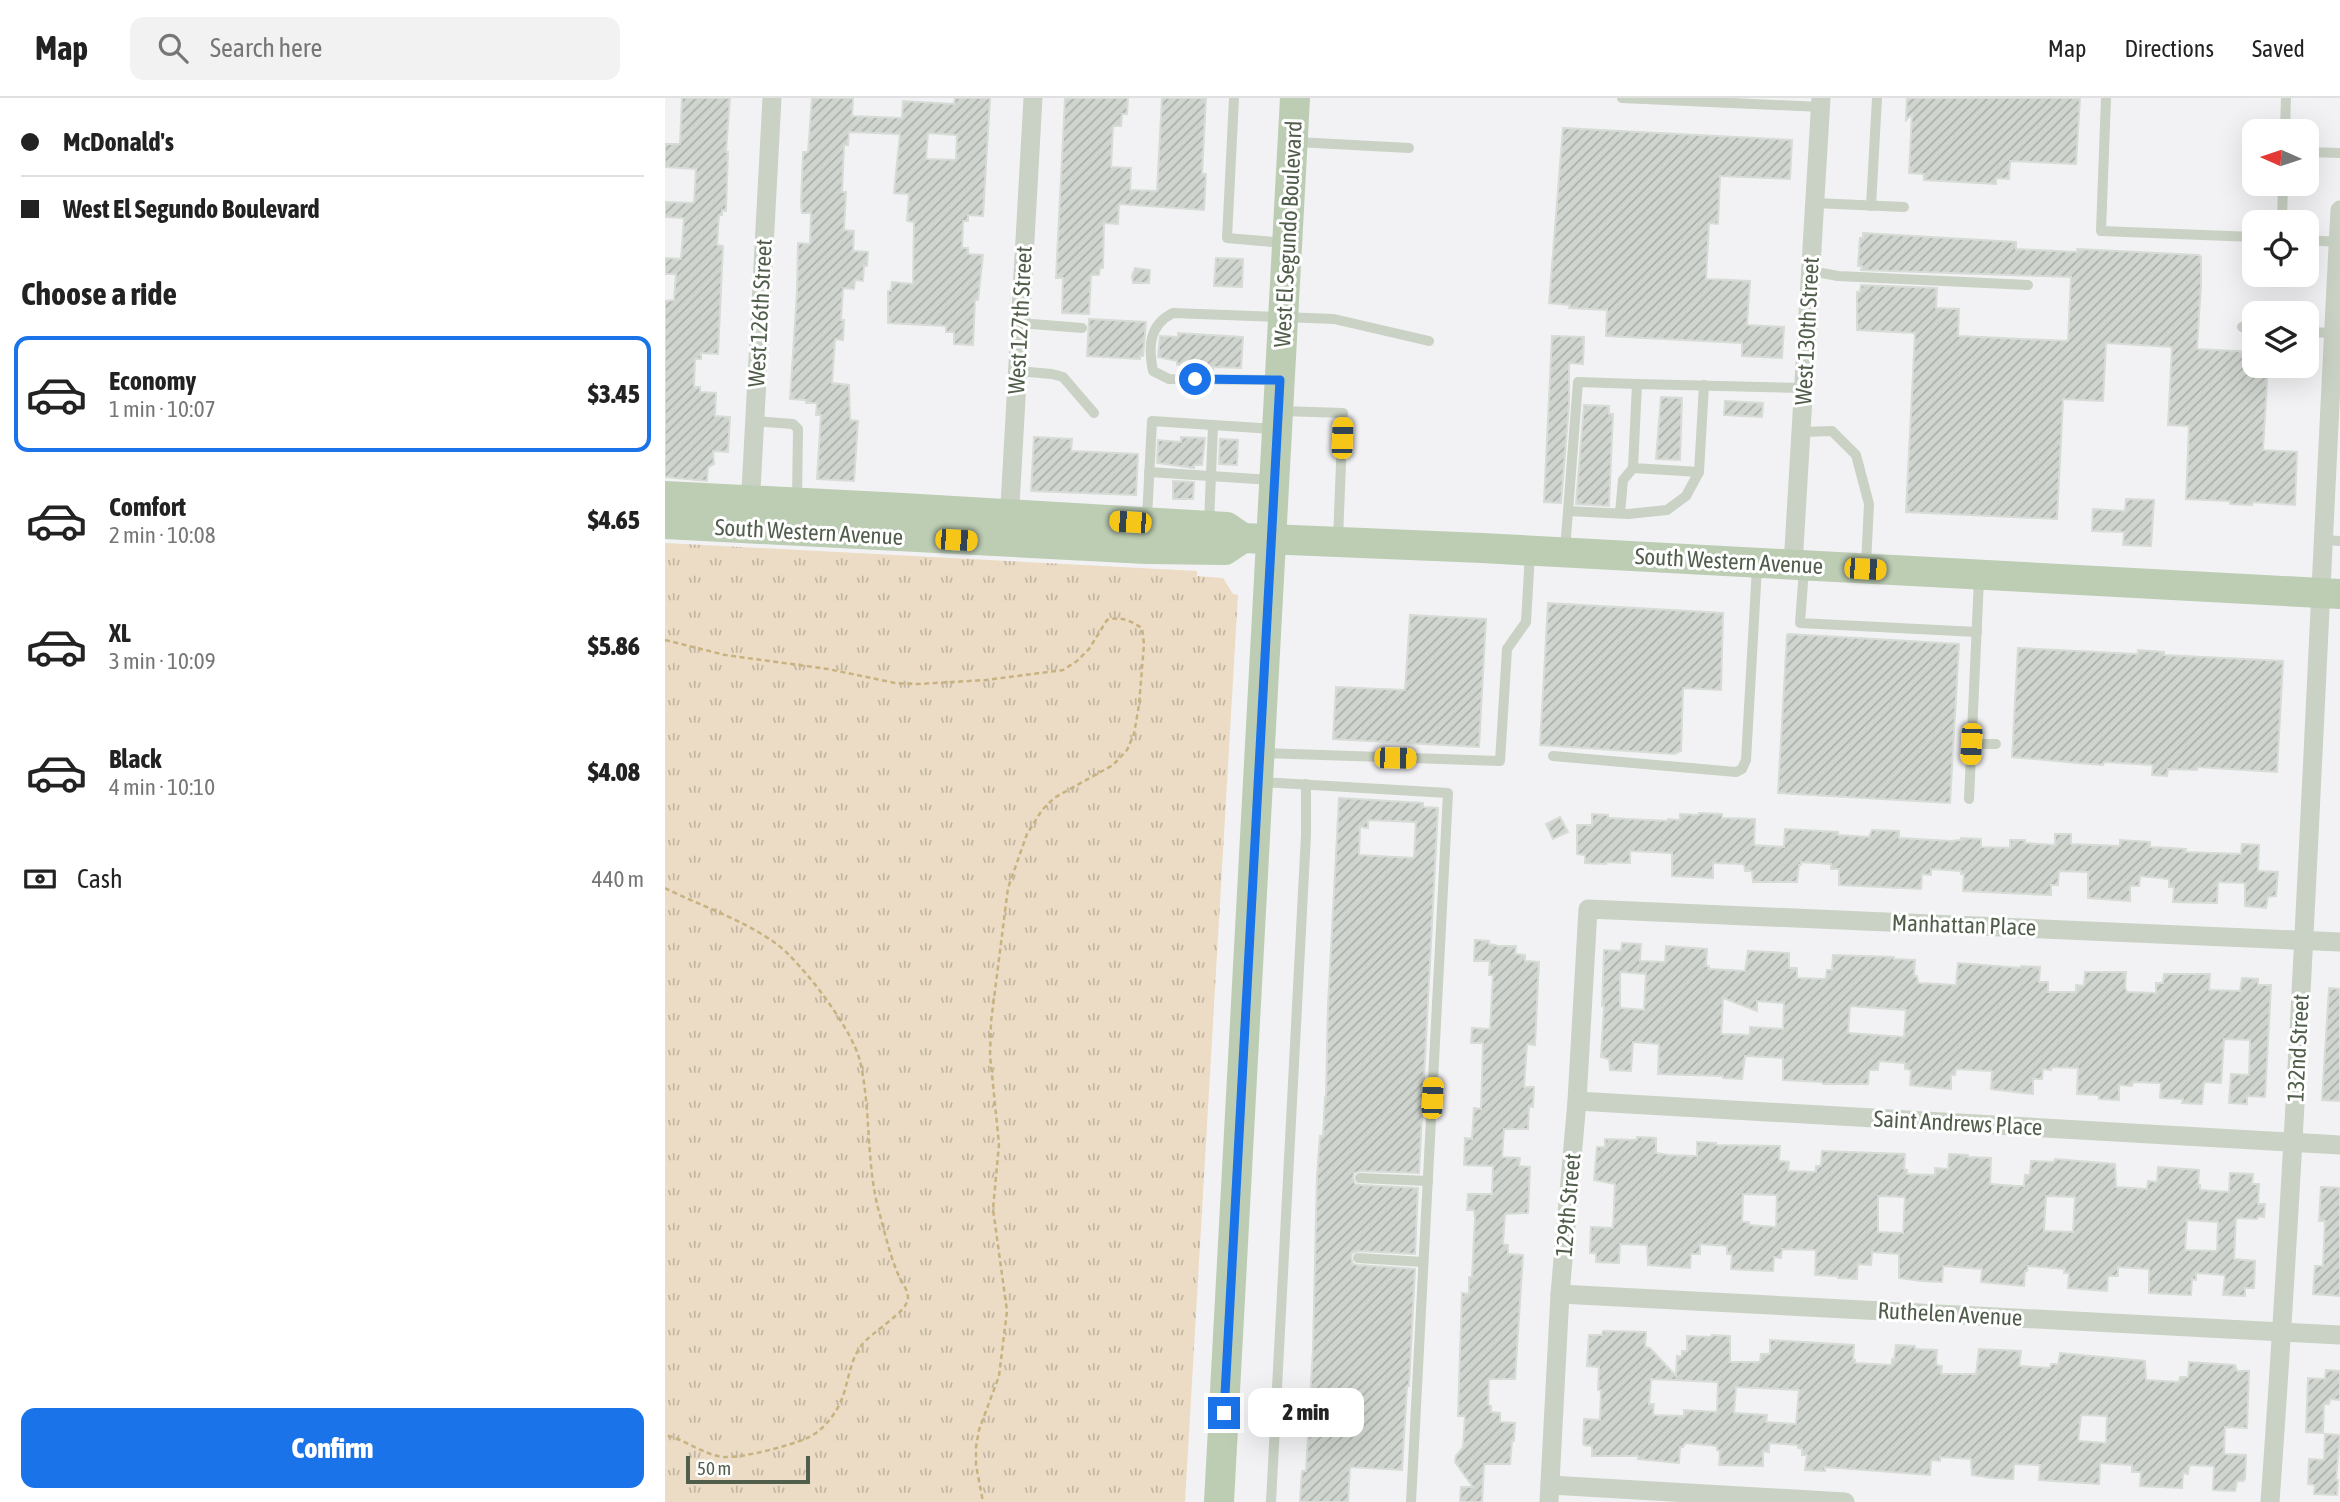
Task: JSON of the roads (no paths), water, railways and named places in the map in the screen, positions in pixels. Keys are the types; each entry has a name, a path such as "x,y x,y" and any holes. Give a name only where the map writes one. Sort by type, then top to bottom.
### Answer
{"main road":[{"name":"West El Segundo Boulevard","path":"1219,1502 1295,98"},
{"name":"South Western Avenue","path":"665,496 749,514 1009,529 1147,523 1209,526 1227,527 1243,538 1531,550 2330,593"},
{"name":"South Western Avenue","path":"665,524 749,514 797,503 1009,529 1225,550 1243,538"}],"street":[{"name":"West 126th Street","path":"749,514 772,98"},
{"name":"West 127th Street","path":"1009,529 1033,98"},
{"name":"West 130th Street","path":"1799,565 1801,432 1821,103"},
{"name":"132nd Street","path":"2270,1502 2283,1331 2304,940 2330,593 2335,407 2333,333 2340,210"},
{"name":"Manhattan Place","path":"1588,909 2340,942"},
{"name":"129th Street","path":"1549,1493 1560,1294 1577,1101 1588,909"},
{"name":"Saint Andrews Place","path":"1577,1101 2340,1145"},
{"name":"Ruthelen Avenue","path":"1560,1294 2340,1335"},
{"path":"1549,1493 1845,1502"}],"lane":[{"path":"1234,98 1227,239 1288,243"},
{"path":"1622,98 1821,103"},
{"path":"1871,206 1877,98"},
{"path":"2106,98 2101,231 2242,237"},
{"path":"2285,119 2286,98"},
{"path":"1293,142 1409,148"},
{"path":"2319,152 2340,153"},
{"path":"1815,203 1904,207"},
{"path":"2319,241 2338,242"},
{"path":"1811,271 1838,276 2028,285"},
{"path":"1280,380 1169,379 1153,371 1150,356 1152,337 1161,319 1173,313 1333,319 1429,341"},
{"path":"1020,323 1082,328"},
{"path":"2319,332 2333,333"},
{"path":"1017,371 1063,377 1094,414"},
{"path":"1565,552 1578,382 1804,388"},
{"path":"1620,513 1623,480 1633,468 1637,384"},
{"path":"1568,511 1620,513 1667,510 1686,496 1699,472 1704,385"},
{"path":"1147,523 1152,421 1213,426 1343,413 1338,543"},
{"path":"754,421 793,424 798,429 797,503"},
{"path":"1209,526 1213,426"},
{"path":"1801,432 1832,431 1856,455 1869,504 1865,569"},
{"path":"1633,468 1699,472"},
{"path":"1149,472 1275,480"},
{"path":"1259,767 1500,761 1507,649 1526,622 1531,550"},
{"path":"1553,755 1736,772 1742,769 1746,760 1757,563"},
{"path":"1799,565 1800,622 1977,632"},
{"path":"1969,799 1979,575"},
{"path":"1971,744 1996,744"},
{"path":"1259,767 1306,784 1448,793 1411,1502"},
{"path":"1271,1502 1306,835 1306,784"},
{"path":"1360,1178 1428,1181"},
{"path":"1358,1258 1423,1262"}]}
